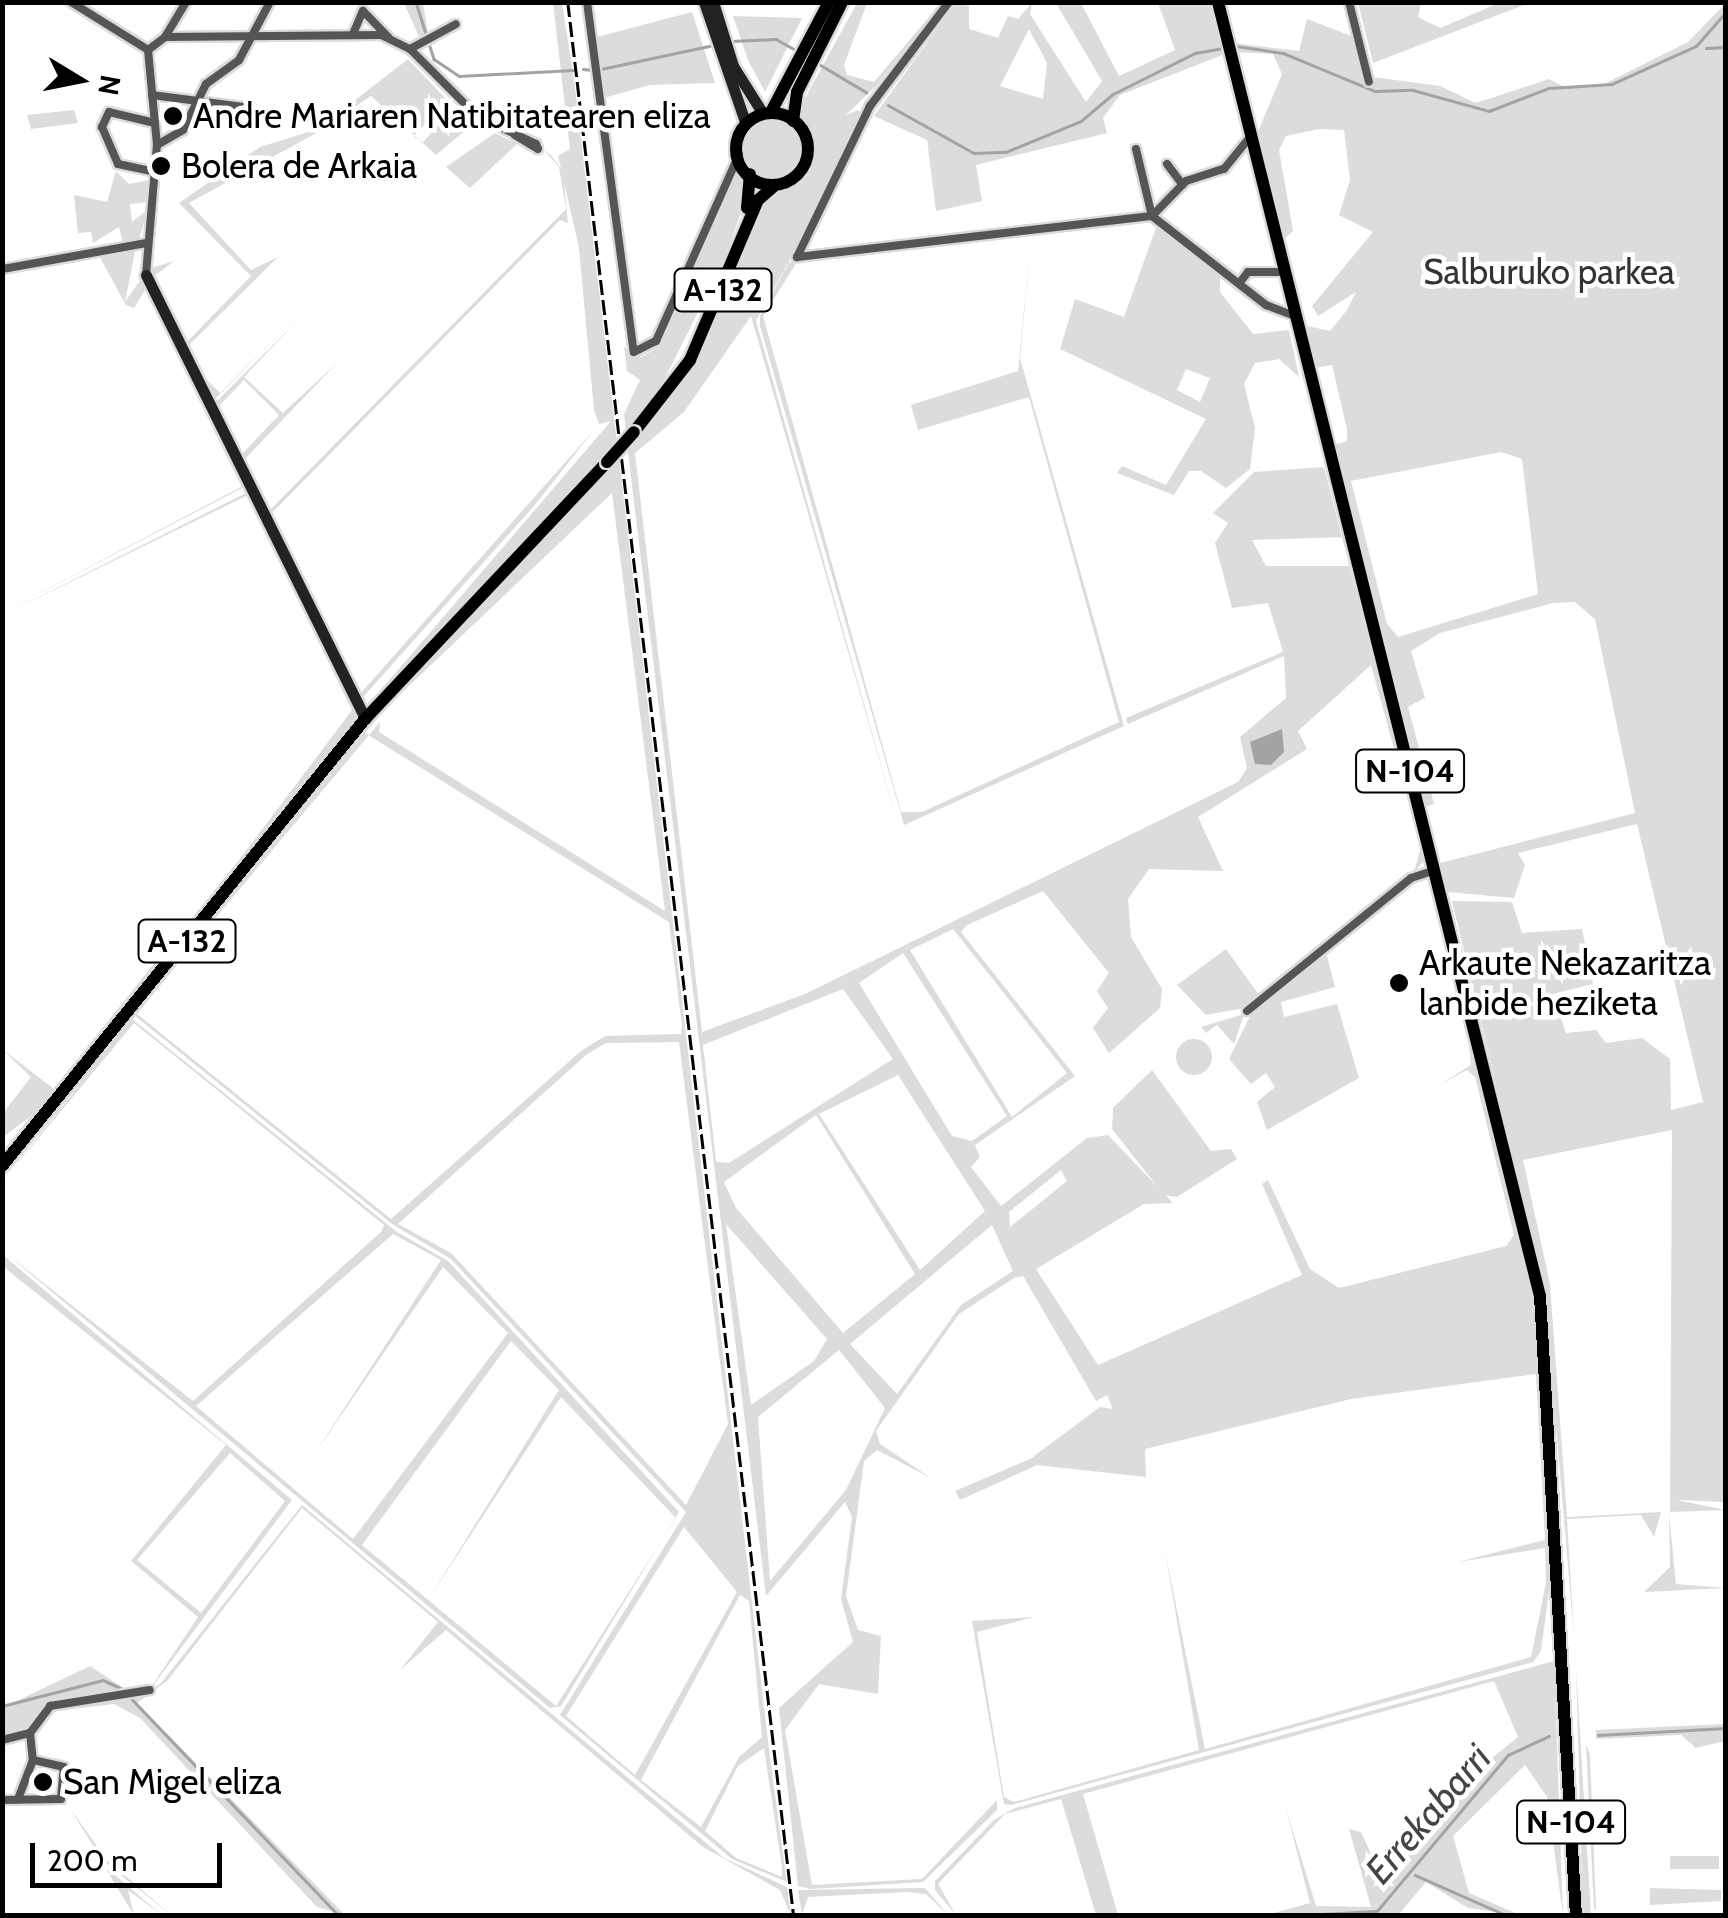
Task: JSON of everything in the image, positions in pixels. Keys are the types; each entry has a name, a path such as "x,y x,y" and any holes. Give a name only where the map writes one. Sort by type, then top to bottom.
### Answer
{"main road":[{"path":"816,41 829,2"},
{"path":"795,82 793,121 806,162 775,186 750,174 739,155 746,122 766,112 795,82 842,2"},
{"name":"N-104","path":"1218,2 1540,1296 1576,1916"},
{"path":"766,112 793,121"},
{"name":"A-132","path":"665,393 726,262 750,174"},
{"name":"A-132","path":"2,1166 365,720 634,432 665,393 712,318 758,200 775,186"},
{"name":"N-104","path":"1564,1728 1567,1916"}],"street":[{"path":"71,2 148,50"},
{"path":"148,50 164,37 186,2"},
{"path":"157,145 183,130 194,104 254,37 270,2"},
{"path":"352,2 389,38 410,49 465,107 515,136"},
{"path":"587,2 634,352 656,341 739,155"},
{"path":"704,2 746,122"},
{"path":"713,2 713,23"},
{"path":"949,2 870,106 797,257 1152,216 1184,185 1224,170 1250,136"},
{"path":"1349,2 1369,82"},
{"path":"353,34 363,11"},
{"path":"410,49 456,24"},
{"path":"164,37 323,42 353,34 389,38"},
{"path":"148,50 157,145 146,275 365,720"},
{"path":"728,68 766,112"},
{"path":"152,94 194,104 252,108"},
{"path":"154,123 108,112 102,127 118,164 156,172"},
{"path":"1136,149 1152,216 1241,281 1266,305 1296,316"},
{"path":"1166,164 1184,185"},
{"path":"2,270 147,243"},
{"path":"1241,281 1248,272 1284,272"},
{"path":"1247,1011 1411,878 1435,870"},
{"path":"2,1740 30,1733 50,1706 150,1690"},
{"path":"18,1800 33,1760 30,1733"},
{"path":"2,1800 60,1799 64,1767 33,1760"}],"green space":[{"path":"404,3 423,3 428,34 420,39"},
{"path":"553,3 562,3 574,80 617,442 369,704 611,421 599,424 594,410 579,248 558,156 570,149"},
{"path":"857,3 867,3 844,65 847,75 874,82 941,3 876,86 845,116 857,110 868,118 756,321 899,828 751,316 684,412 635,453 702,1032 805,994 1238,782 1247,768 1240,737 1286,698 1284,656 1128,724 1126,718 1283,652 1268,603 1232,608 1215,543 1228,523 1213,513 1254,472 1324,467 1342,537 1252,540 1266,566 1349,566 1347,557 1425,860 1414,872 1421,847 1371,665 1298,731 1307,749 1198,817 1223,871 1149,869 1128,899 1131,937 1162,989 1160,1008 1109,1053 1093,1028 1108,1008 1097,991 1109,973 1043,891 967,925 961,932 1075,1076 975,1145 980,1157 971,1167 1001,1206 1087,1138 1108,1135 1173,1203 1144,1204 1036,1269 1098,1365 1302,1275 1262,1184 1268,1180 1310,1269 1339,1288 1506,1246 1514,1235 1475,1077 1467,1070 1441,1084 1471,1065 1466,1015 1533,1290 1550,1584 1541,1651 1533,1662 1011,1805 1004,1804 972,1621 1034,1617 977,1632 1004,1797 1014,1802 1199,1750 1165,1551 1205,1749 1531,1657 1546,1583 1545,1548 1458,1562 1545,1540 1536,1374 1351,1399 1145,1449 1146,1477 1037,1465 960,1500 955,1491 1030,1459 1100,1407 1113,1409 1107,1395 1096,1401 1023,1276 1014,1278 959,1314 876,1431 880,1444 931,1478 877,1450 864,1461 846,1596 858,1630 881,1636 878,1694 819,1684 785,1730 812,1885 922,1879 997,1800 997,1810 923,1882 811,1889 798,1886 779,1708 853,1642 841,1599 852,1517 845,1502 766,1596 624,414 640,380 627,371 624,347 641,357 659,347 738,170 746,199 724,260 634,440 703,345 762,204 810,169 813,141 799,109","holes":["953,929 1067,1073 1012,1117 910,950","903,953 1007,1116 972,1141 952,1136 859,983","843,989 893,1059 729,1163 716,1162 703,1045","898,1075 985,1211 920,1270 819,1114","816,1115 915,1274 843,1333 736,1208 724,1182","1061,1170 1067,1181 1010,1227 1009,1212","726,1224 827,1339 814,1361 751,1405","992,1225 1013,1271 961,1305 897,1394 850,1344","839,1350 885,1408 846,1490 770,1581 758,1417"]},
{"path":"956,3 969,6 969,29 998,38 1008,16 1018,19 1032,3 1030,14 1086,102 1102,81 1056,3 1081,3 1119,76 1175,50 1158,3 1210,3 1225,54 1120,95 1103,118 1107,133 976,165 982,201 936,211 927,140 874,116","holes":["1029,29 1047,63 1043,99 1000,86"]},
{"path":"1358,3 1421,3 1418,17 1440,28 1499,3 1529,3 1373,63"},
{"name":"Salburuko parkea","path":"1725,4 1726,1502 1677,1500 1725,1510 1670,1512 1672,1130 1523,1160 1550,1284 1567,1517 1661,1512 1654,1537 1641,1515 1567,1519 1574,1637 1544,1285 1452,901 1512,902 1522,933 1582,929 1593,984 1553,994 1566,1033 1596,1030 1606,1043 1642,1038 1670,1059 1671,1110 1703,1102 1637,824 1518,853 1525,865 1514,898 1447,892 1440,863 1635,813 1595,619 1575,602 1553,603 1440,633 1411,651 1425,698 1408,707 1434,804 1425,807 1334,445 1347,441 1347,429 1332,365 1315,368 1303,325 1330,331 1347,310 1356,292 1318,316 1312,306 1373,232 1339,215 1350,180 1344,130 1319,129 1286,136 1279,150 1293,231 1283,240 1255,139 1282,74 1273,54 1233,52 1233,43 1299,51 1307,19 1357,38 1373,77 1440,86 1476,103 1549,79 1566,88 1604,84 1688,42","holes":["1501,452 1522,459 1538,594 1398,637 1387,624 1351,481"]},
{"path":"692,12 715,83 650,85 604,98 597,37"},
{"path":"733,16 802,18 765,92 748,60"},
{"path":"408,59 447,100 414,135 371,96 318,132 189,203 251,270 278,257 188,346 199,372 220,393 297,317 217,397 210,399 148,269 174,261 153,277 186,343 251,276 179,203 260,147 318,129"},
{"path":"456,107 474,123 436,155 422,143"},
{"path":"74,110 78,123 31,129 27,115"},
{"path":"772,120 792,129 801,149 792,169 772,178 752,169 743,149 752,129"},
{"path":"495,133 517,144 470,188 446,167"},
{"path":"544,150 562,170 568,223 560,220 270,515 360,694 594,430 534,506 364,696 357,698 213,406 297,321 244,377 283,413 338,362 243,461 270,510 566,209 559,167","holes":["244,380 279,415 242,454 216,409"]},
{"path":"116,171 129,184 150,180 148,202 130,204 132,222 148,209 139,240 3,267 123,243 119,227 93,243 91,232 78,233 74,195 107,202"},
{"path":"1157,225 1220,266 1220,292 1253,334 1289,330 1299,377 1279,359 1255,363 1244,384 1255,428 1250,469 1226,488 1201,471 1189,471 1174,495 1117,473 1122,466 1166,485 1206,419 1060,349 1075,299 1124,317","holes":["1186,369 1210,378 1200,402 1177,390"]},
{"path":"1031,239 1020,358 1124,726 904,825 760,316 789,262 914,249 797,262 763,316 901,812 922,812 1119,722 1029,397 918,430 911,405 1018,371"},
{"path":"136,247 125,302 143,276 246,486 3,612 243,486 147,287 134,308 126,305 99,256 3,273"},
{"path":"619,457 787,1882 732,1859 560,1715 686,1512 451,1259 392,1224 134,1015 199,937 137,1014 391,1219 581,1051 605,1036 681,1034 669,922 369,735 380,722 379,732 665,911 612,493 373,720","holes":["679,1042 728,1424 686,1505 451,1253 398,1224 586,1055 606,1043","684,1527 737,1592 635,1775 566,1716","740,1595 749,1601 762,1737 739,1757 701,1827 641,1780","764,1748 782,1877 736,1858 705,1831 738,1766"]},
{"path":"248,492 357,720 182,936 352,710 248,495 3,615"},
{"path":"1226,949 1259,995 1244,1008 1206,1015 1177,985"},
{"path":"164,951 166,955 42,1108 3,1137 3,1113 31,1077 2,1049 54,1089"},
{"path":"1326,952 1335,987 1281,1002 1284,1017 1337,1004 1359,1078 1267,1130 1257,1102 1275,1087 1266,1073 1251,1084 1229,1059 1252,1012"},
{"path":"1244,1014 1234,1044 1217,1025 1206,1033 1201,1027"},
{"path":"132,1019 397,1232 448,1261 679,1512 676,1518 561,1397 430,1597 559,1390 511,1341 362,1545 556,1706 662,1540 561,1706 550,1708 3,1251 193,1401 381,1232 384,1225 134,1023 3,1181","holes":["393,1234 441,1260 313,1456 443,1267 508,1333 353,1539 196,1406"]},
{"path":"1194,1039 1207,1044 1212,1057 1207,1070 1194,1075 1181,1070 1176,1057 1181,1044"},
{"path":"1152,1070 1211,1151 1231,1149 1237,1159 1177,1197 1164,1195 1112,1129 1113,1108"},
{"path":"3,1255 292,1500 151,1688 140,1693 51,1702 28,1730 3,1738 2,1708 90,1666 128,1691 153,1684 198,1617 131,1561 226,1445 5,1268","holes":["230,1453 285,1501 201,1613 137,1560"]},
{"path":"302,1505 724,1858 787,1887 791,1915 780,1890 703,1847 446,1630 400,1670 438,1622 302,1508 167,1681 137,1703 345,1915 317,1907 140,1718 114,1704 62,1710 140,1697 161,1683"},
{"path":"1669,1514 1676,1584 1725,1588 1644,1592 1670,1567"},
{"path":"1554,1661 1563,1915 1547,1797 1525,1765 1453,1836 1469,1893 1520,1915 1468,1908 1426,1882 1400,1913 1266,1915 1310,1903 1286,1809 1316,1906 1371,1907 1349,1829 1361,1832 1385,1884 1457,1786 1518,1737 1494,1681 1083,1794 1118,1915 1096,1915 1061,1799 1005,1814 938,1884 956,1915 935,1890 935,1881 995,1819 1015,1808"},
{"path":"1576,1667 1591,1915 1583,1915"},
{"path":"1725,1724 1725,1741 1696,1748 1681,1735 1596,1739 1596,1730"},
{"path":"1586,1745 1590,1754 1596,1909 1594,1909"},
{"path":"69,1807 107,1860 171,1915 102,1860"},
{"path":"1670,1856 1719,1856 1719,1869 1670,1869"},
{"path":"107,1871 162,1915 128,1890 134,1915"},
{"path":"925,1888 948,1915 926,1894 907,1892 808,1897 802,1915 798,1890"},
{"path":"1650,1888 1721,1890 1721,1901 1650,1905"}],"shaded area":[{"path":"1282,729 1284,752 1271,765 1255,764 1250,742"}],"waterway":[{"path":"416,2 434,59 459,76 573,70"},
{"path":"1236,46 1283,53 1375,91 1413,90 1489,111 1549,88 1612,84 1696,46 1726,12"},
{"path":"731,41 776,39 799,52"},
{"path":"601,69 714,45"},
{"path":"1706,48 1726,47"},
{"path":"888,105 974,153 1006,152 1081,121 1113,94 1195,53 1223,48"},
{"path":"819,64 866,92"},
{"path":"583,69 592,70"},
{"name":"Errekabarri","path":"2,1706 103,1680 124,1690"},
{"name":"Errekabarri","path":"129,1696 339,1916"},
{"name":"Errekabarri","path":"1598,1735 1726,1728"},
{"name":"Errekabarri","path":"1284,1916 1377,1911 1508,1755 1549,1736"},
{"path":"1415,1875 1508,1916"}],"railway":[{"path":"568,2 794,1916"}],"place":[{"name":"Andre Mariaren Natibitatearen eliza","path":"173,116"},
{"name":"Bolera de Arkaia","path":"161,166"},
{"name":"Arkaute Nekazaritza lanbide heziketa","path":"1399,983"},
{"name":"San Migel eliza","path":"43,1782"}]}
